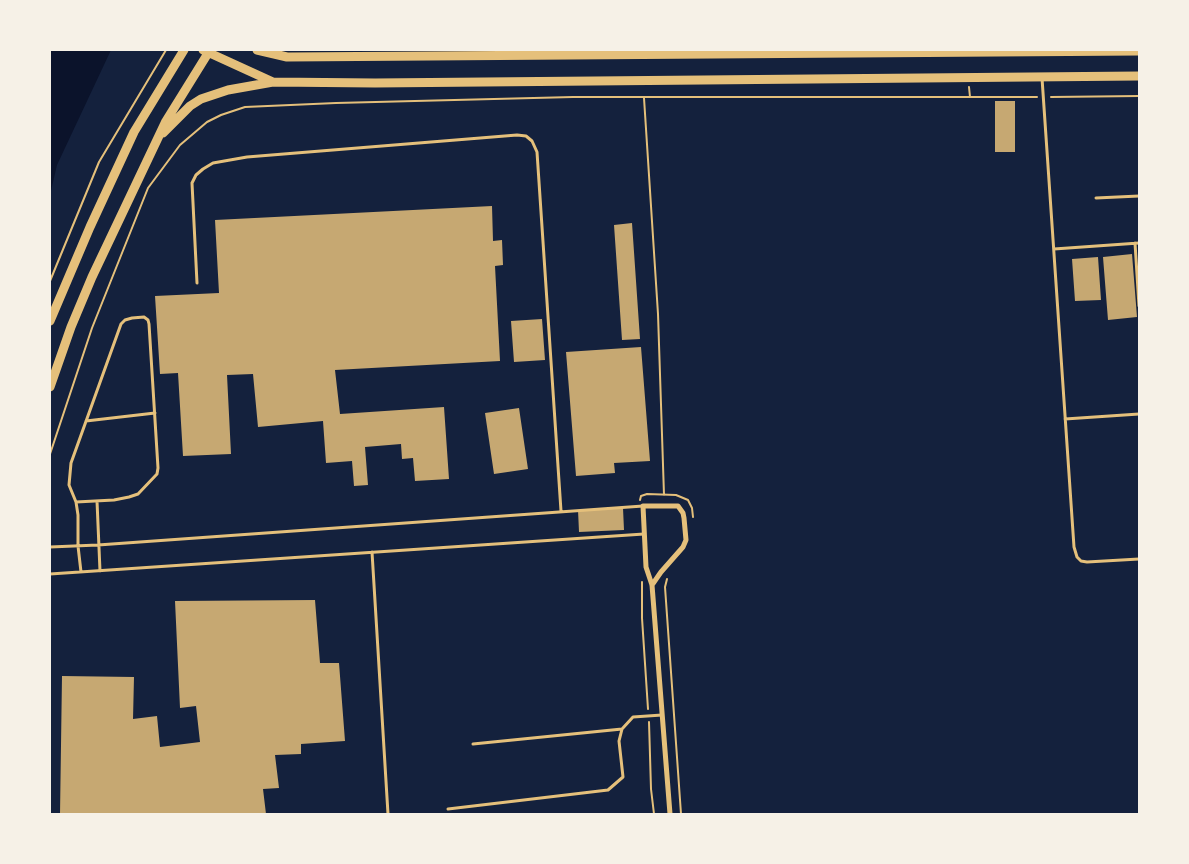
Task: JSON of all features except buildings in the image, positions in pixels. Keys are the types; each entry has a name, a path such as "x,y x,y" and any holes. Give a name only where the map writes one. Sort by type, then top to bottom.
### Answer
{"street":[{"path":"50,322 90,227 134,132 184,50"},
{"path":"257,50 287,56 1139,51"},
{"path":"50,387 71,327 92,277 158,138 207,51 273,82"},
{"path":"158,138 190,106 202,99 228,90 273,82 385,83 1139,76"},
{"path":"652,585 683,547 686,540 684,518 678,506 641,506 646,567 652,585 670,814"}],"lane":[{"path":"1042,76 1074,547 1077,557 1081,561 1139,559"},
{"path":"197,283 192,183 196,175 213,163 247,157 517,135 526,136 532,141 537,152 561,511"},
{"path":"1096,198 1139,196"},
{"path":"1054,249 1137,243 1139,306"},
{"path":"76,502 114,500 138,494 157,474 155,413 147,318 132,318 125,320 121,324 71,463 69,485 71,494 76,502 78,515 78,546 81,572"},
{"path":"86,421 155,413"},
{"path":"1065,419 1139,414"},
{"path":"96,501 100,571"},
{"path":"50,547 641,506"},
{"path":"50,574 644,534"},
{"path":"372,552 388,814"},
{"path":"448,809 608,790 624,777 619,741 622,729 633,717 662,715"},
{"path":"473,744 622,729"}],"path":[{"path":"50,281 99,162 166,50"},
{"path":"50,454 92,328 148,188 180,145 206,122 245,107 336,103 644,97 1139,96"},
{"path":"644,97 658,314 664,495"},
{"path":"641,506 641,496 647,494 676,495 688,500 692,508 693,524"},
{"path":"667,579 665,587 682,814"},
{"path":"642,581 644,664 649,716 651,789 654,814"}],"water":[{"path":"50,50 111,50 57,165 50,195"}]}
